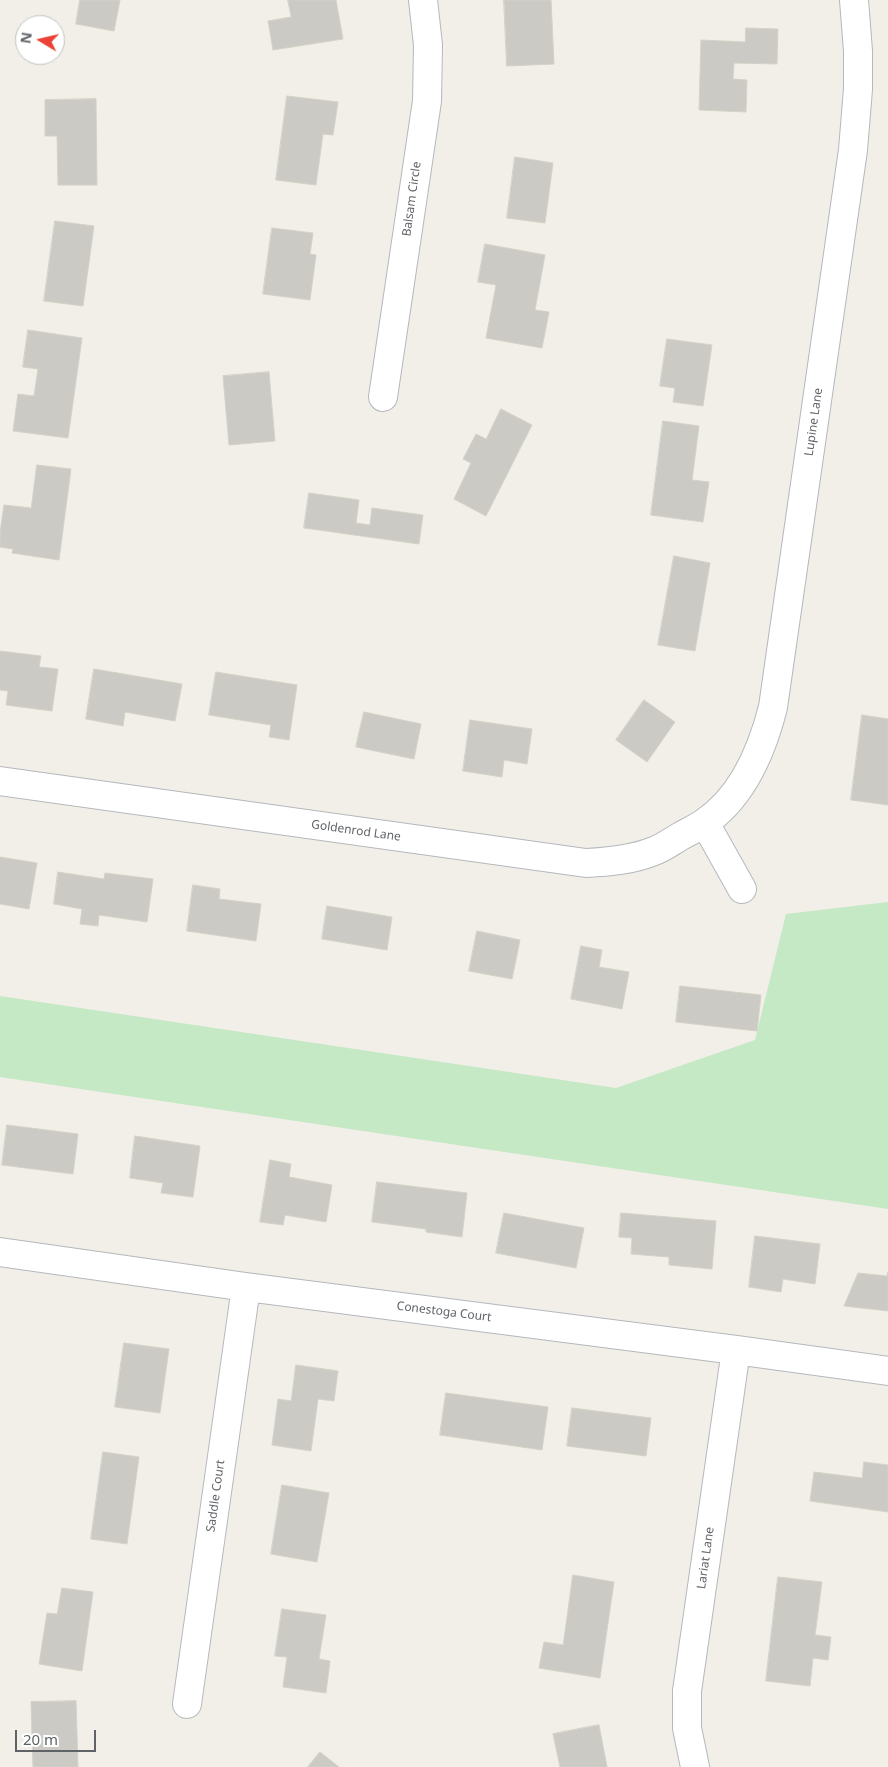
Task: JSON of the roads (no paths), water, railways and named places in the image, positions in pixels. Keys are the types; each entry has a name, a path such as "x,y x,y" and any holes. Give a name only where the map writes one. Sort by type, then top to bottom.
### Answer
{"street":[{"name":"Balsam Circle","path":"383,397 427,101 428,45 422,0"},
{"name":"Lupine Lane","path":"705,823 724,805 748,774 767,731 773,707 853,150 858,61 854,0"},
{"name":"Goldenrod Lane","path":"0,781 586,863 608,862 655,851 705,823"},
{"path":"705,823 742,889"},
{"name":"Conestoga Court","path":"0,1252 246,1287 736,1350 888,1372"},
{"name":"Saddle Court","path":"186,1704 246,1287"},
{"name":"Lariat Lane","path":"696,1767 686,1728 687,1691 736,1350"}]}
